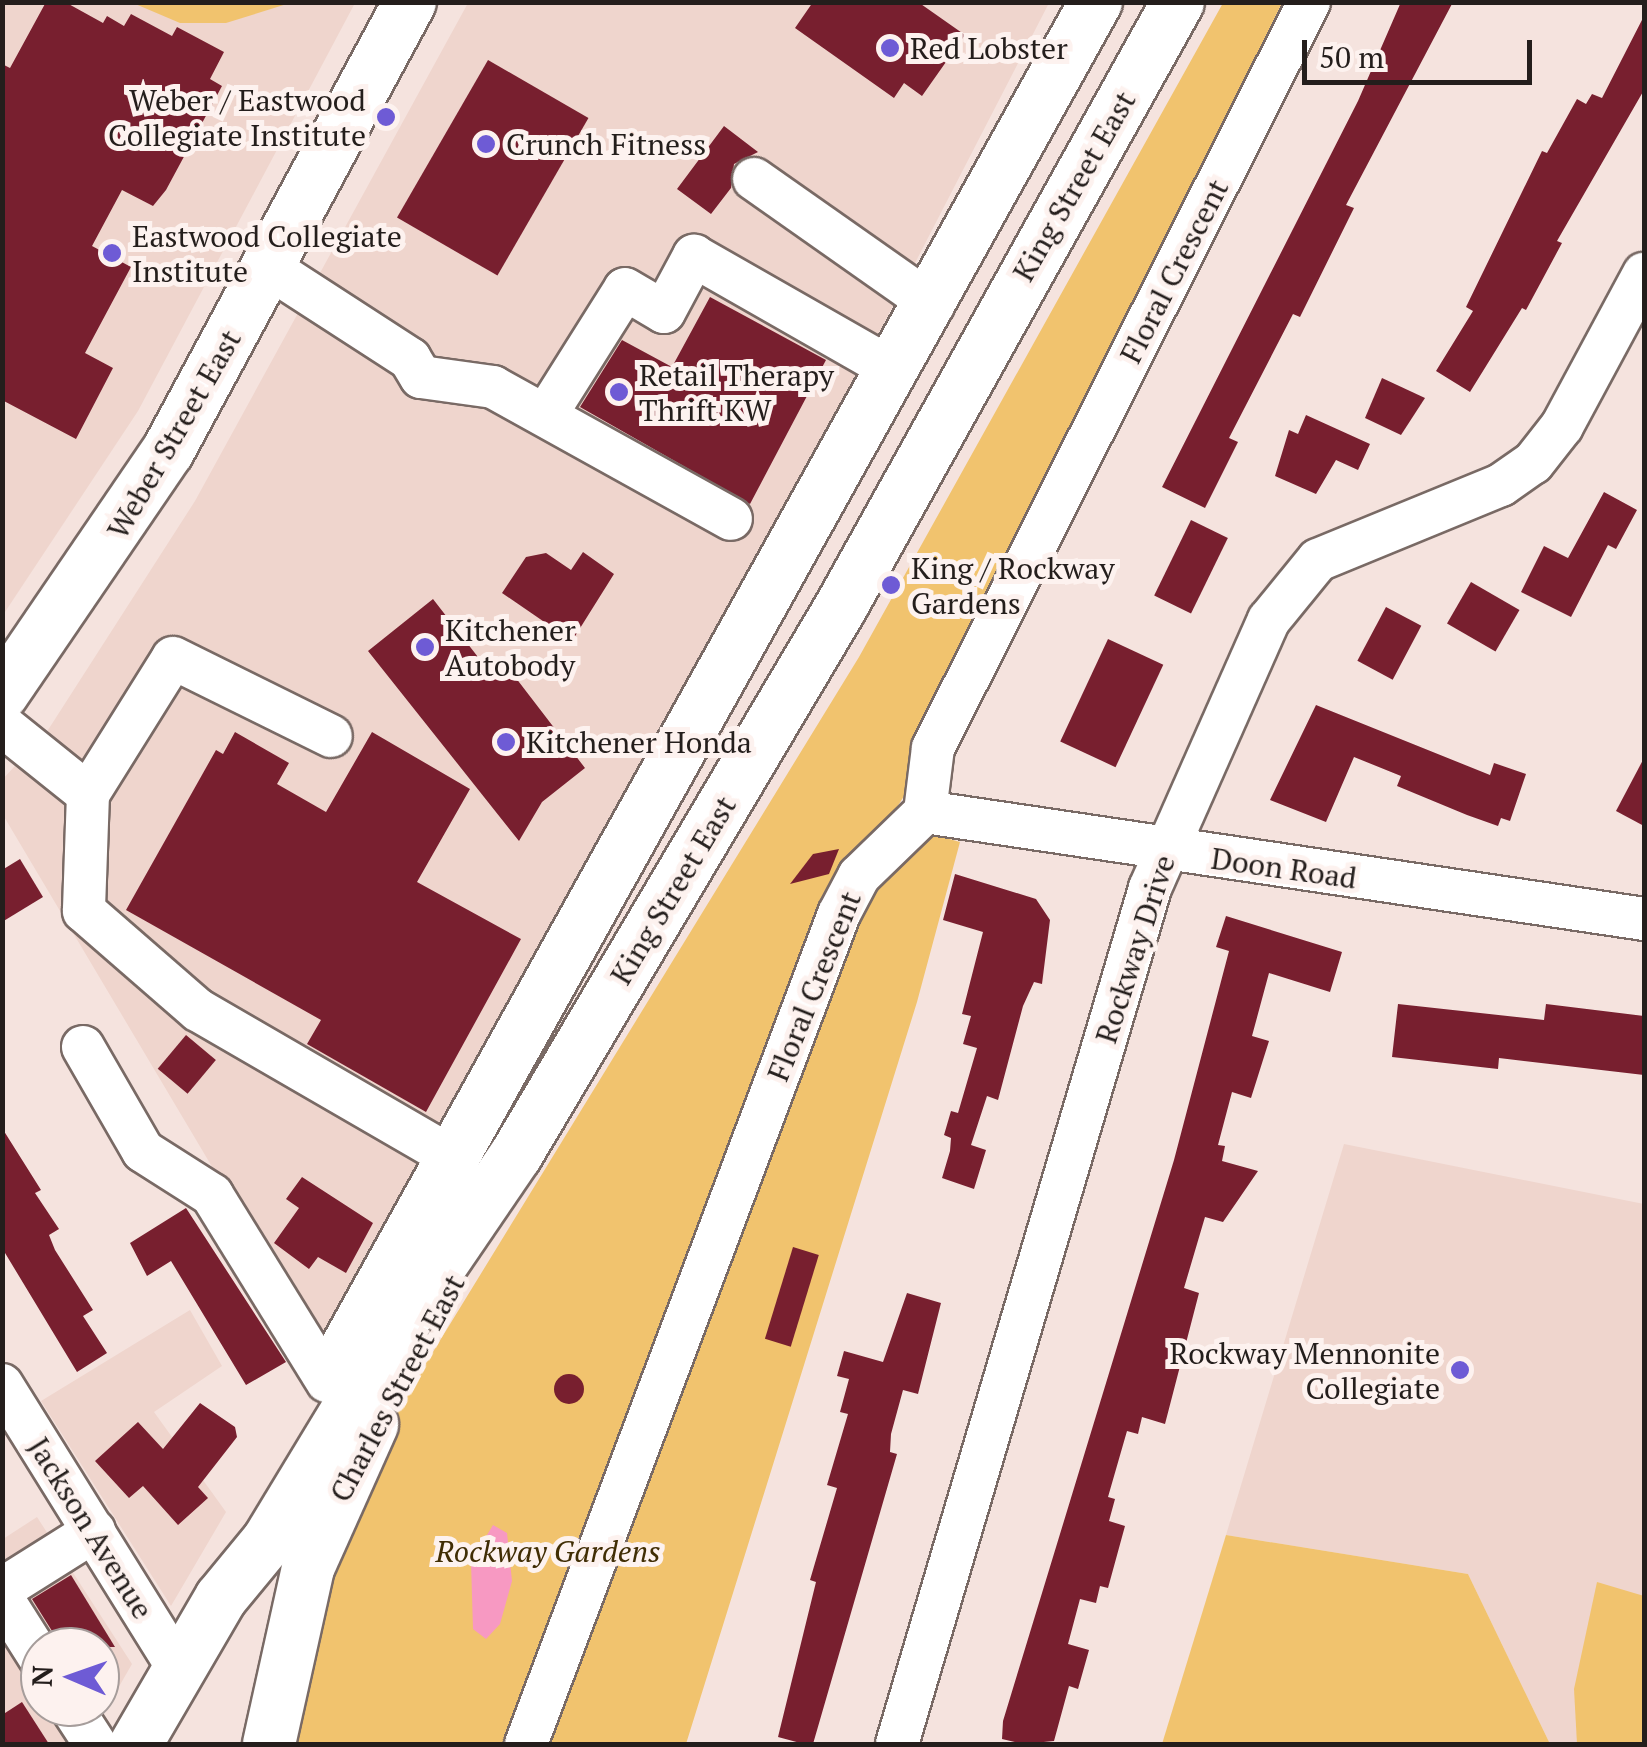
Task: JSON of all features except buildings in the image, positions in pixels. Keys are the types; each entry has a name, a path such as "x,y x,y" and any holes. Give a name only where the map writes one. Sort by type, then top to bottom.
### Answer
{"main road":[{"name":"Weber Street East","path":"2,694 168,451 410,2"},
{"name":"King Street East","path":"136,1744 221,1598 248,1522 933,305 1096,2"},
{"name":"King Street East","path":"221,1598 268,1541 389,1341 516,1155 842,605 1178,2"},
{"name":"Charles Street East","path":"269,1744 308,1568 371,1425 442,1306 516,1155"}],"street":[{"name":"Floral Crescent","path":"526,1744 839,914 859,876 925,812 933,748 1309,2"},
{"path":"754,179 933,305"},
{"path":"547,413 625,289 664,312 694,256 896,371"},
{"path":"268,268 410,359 421,377 493,387 547,413 731,519"},
{"name":"Rockway Drive","path":"897,1744 1165,851 1269,620 1318,560 1501,484 1532,463 1562,426 1644,274"},
{"path":"331,736 173,658 88,794 84,911 198,1010 453,1158"},
{"path":"2,725 88,794"},
{"name":"Doon Road","path":"925,812 1165,851 1644,919"},
{"path":"83,1046 142,1150 212,1195 328,1381"},
{"name":"Jackson Avenue","path":"2,1384 180,1672"},
{"path":"2,1589 94,1531"},
{"path":"2,1598 20,1627"}],"shaded area":[{"name":"Eastwood Collegiate Institute","path":"3,3 355,3 138,411 3,615"},
{"path":"468,3 1049,3 863,364 318,1345 3,815 2,780 48,730 195,501"},
{"name":"Rockway Mennonite Collegiate","path":"1344,1144 1644,1204 1644,1744 1550,1744 1468,1574 1226,1535"},
{"path":"190,1310 222,1366 154,1412 226,1512 171,1606 41,1401"},
{"path":"37,1517 108,1627 20,1627 20,1727 96,1727 86,1744 3,1744 3,1539"},
{"path":"493,1525 507,1533 512,1581 500,1624 486,1639 473,1629 471,1562"},
{"path":"120,1645 132,1664 120,1685"}],"green space":[{"path":"133,3 290,3 226,23 180,23"},
{"name":"Rockway Gardens","path":"1223,3 1282,3 932,710 912,783 888,822 960,842 917,1002 686,1744 297,1744 322,1602 390,1422 859,657"},
{"path":"1226,1535 1468,1574 1550,1744 1162,1744"},
{"path":"1597,1582 1644,1596 1644,1744 1577,1744 1574,1689"}],"place":[{"name":"Red Lobster","path":"890,48"},
{"name":"Weber / Eastwood Collegiate Institute","path":"386,117"},
{"name":"Crunch Fitness","path":"486,144"},
{"name":"Eastwood Collegiate Institute","path":"112,253"},
{"name":"Retail Therapy Thrift KW","path":"619,392"},
{"name":"King / Rockway Gardens","path":"891,585"},
{"name":"Kitchener Autobody","path":"425,647"},
{"name":"Kitchener Honda","path":"506,742"},
{"name":"Rockway Mennonite Collegiate","path":"1460,1370"}]}
